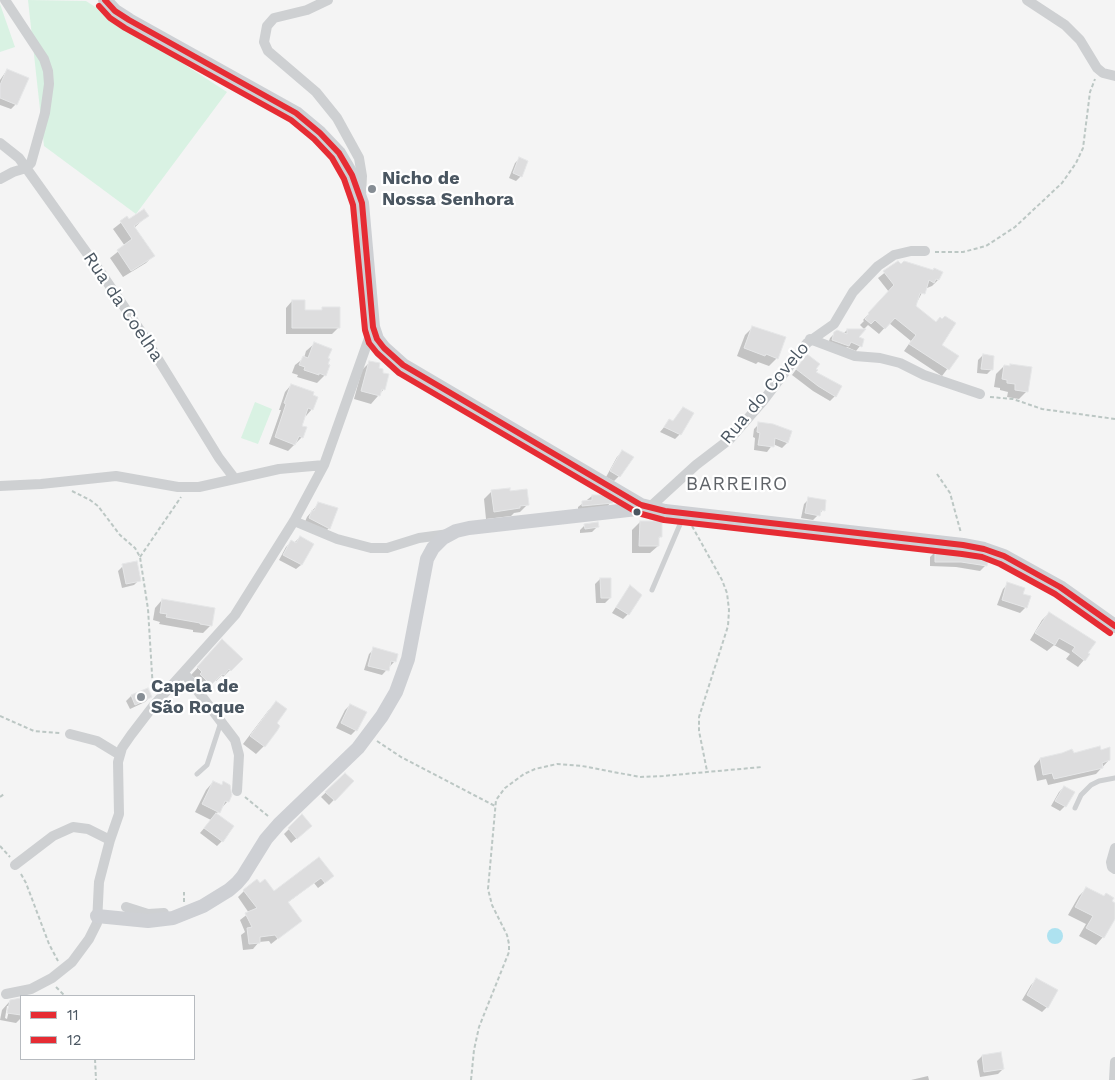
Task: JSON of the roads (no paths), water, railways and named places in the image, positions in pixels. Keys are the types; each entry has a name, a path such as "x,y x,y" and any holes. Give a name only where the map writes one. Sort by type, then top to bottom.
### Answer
{"street":[{"path":"0,180 13,172 26,168 32,159 49,91 49,77 44,59 5,0"},
{"path":"106,0 115,10 129,20 283,105 308,122 339,153 352,175 361,199 365,221 373,327 377,339 384,348 403,365 628,498 649,508"},
{"path":"328,0 307,10 274,18 267,26 264,42 268,51 316,92 337,118 359,158 362,176 361,199"},
{"path":"1027,0 1057,19 1073,32 1097,68 1115,76"},
{"name":"Rua da Coelha","path":"0,143 13,152 26,168 142,333 219,458 235,479"},
{"name":"Rua do Covelo","path":"649,508 696,465 730,439 763,401 810,339 834,324 852,292 883,261 905,252 925,251"},
{"path":"6,994 25,991 49,981 80,952 89,938 97,923 99,882 110,840 118,820 120,808 118,762 120,755 130,735 154,705 240,608 294,520 324,465 373,327"},
{"path":"810,339 855,356 895,361 929,377 980,394"},
{"path":"0,486 41,484 116,476 187,487 209,485 279,469 324,465"},
{"path":"294,520 337,539 371,548 386,548 419,538 450,534 463,529 649,508 963,545 984,549 1004,556 1073,595 1115,626"},
{"path":"97,916 128,920 160,920 184,915 209,903 229,890 243,876 260,847 278,824 369,735 396,692 404,670 427,559 438,543 450,534"},
{"path":"184,673 235,740 238,747 237,791"},
{"path":"70,734 97,741 120,755"},
{"path":"16,865 53,836 73,828 88,830 110,840"},
{"path":"1115,848 1111,862 1112,867 1115,869"},
{"path":"126,907 154,914 194,909 209,903"},
{"path":"1114,1080 1115,1062"}],"lane":[{"path":"652,590 685,513"},
{"path":"197,774 207,765 221,722"},
{"path":"1074,808 1091,785 1115,778"}],"water":[{"path":"1055,928 1061,930 1063,936 1061,942 1055,944 1049,942 1047,936 1049,930"}],"place":[{"name":"Nicho de Nossa Senhora","path":"372,189"},
{"name":"Capela de São Roque","path":"141,697"}],"district":[{"name":"BARREIRO","path":"737,484"}]}
